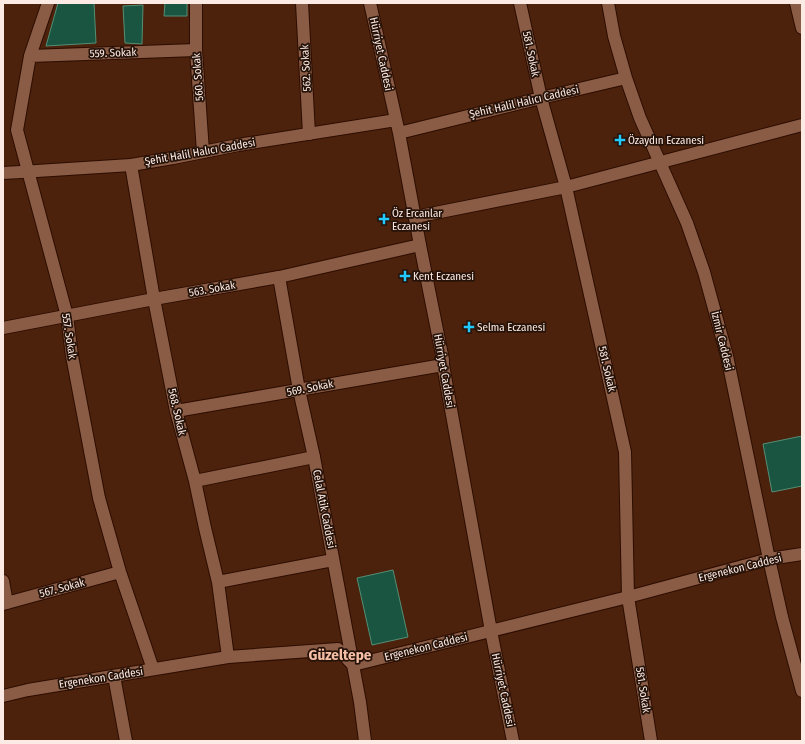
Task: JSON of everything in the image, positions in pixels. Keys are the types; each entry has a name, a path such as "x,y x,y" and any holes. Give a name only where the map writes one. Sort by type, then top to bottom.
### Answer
{"street":[{"name":"557. Sokak","path":"48,3 30,56 17,130 66,316 72,356 100,498 120,572 153,669"},
{"name":"560. Sokak","path":"196,3 196,50 203,152"},
{"name":"562. Sokak","path":"302,3 309,134"},
{"name":"Hürriyet Caddesi","path":"370,3 399,132 443,360 491,631 513,741"},
{"name":"581. Sokak","path":"520,3 541,98 566,187 625,452 628,597 651,741"},
{"name":"İzmir Caddesi","path":"608,3 614,36 626,78 640,118 693,237 706,279 727,356 769,559 782,617 802,691"},
{"path":"796,3 802,28"},
{"name":"559. Sokak","path":"30,56 196,50"},
{"name":"Şehit Halil Halıcı Caddesi","path":"399,132 626,78"},
{"name":"Şehit Halil Halıcı Caddesi","path":"3,173 131,165 396,120"},
{"path":"415,218 566,187 802,125"},
{"name":"568. Sokak","path":"131,165 154,299 176,411 195,481 218,582 228,657"},
{"name":"563. Sokak","path":"3,328 279,277 420,245"},
{"name":"Celal Atik Caddesi","path":"279,277 299,390 314,457 360,702 365,741"},
{"name":"569. Sokak","path":"176,411 443,364"},
{"path":"195,481 314,457"},
{"name":"Ergenekon Caddesi","path":"3,696 28,690 228,657 338,649 353,665 628,597 769,559 802,554"},
{"path":"218,582 333,560"},
{"name":"567. Sokak","path":"5,604 120,572"},
{"path":"3,581 5,604"},
{"path":"114,676 126,741"}],"building":[{"path":"58,3 94,3 96,43 46,46"},
{"path":"165,3 187,3 187,16 164,16"},
{"path":"143,5 142,44 125,43 123,6"},
{"path":"802,436 802,486 772,492 763,444"},
{"path":"393,570 408,637 372,645 357,578"}],"place":[{"name":"Özaydın Eczanesi","path":"620,140"},
{"name":"Öz Ercanlar Eczanesi","path":"384,219"},
{"name":"Kent Eczanesi","path":"405,276"},
{"name":"Selma Eczanesi","path":"469,327"}],"district":[{"name":"Güzeltepe","path":"340,655"}]}
